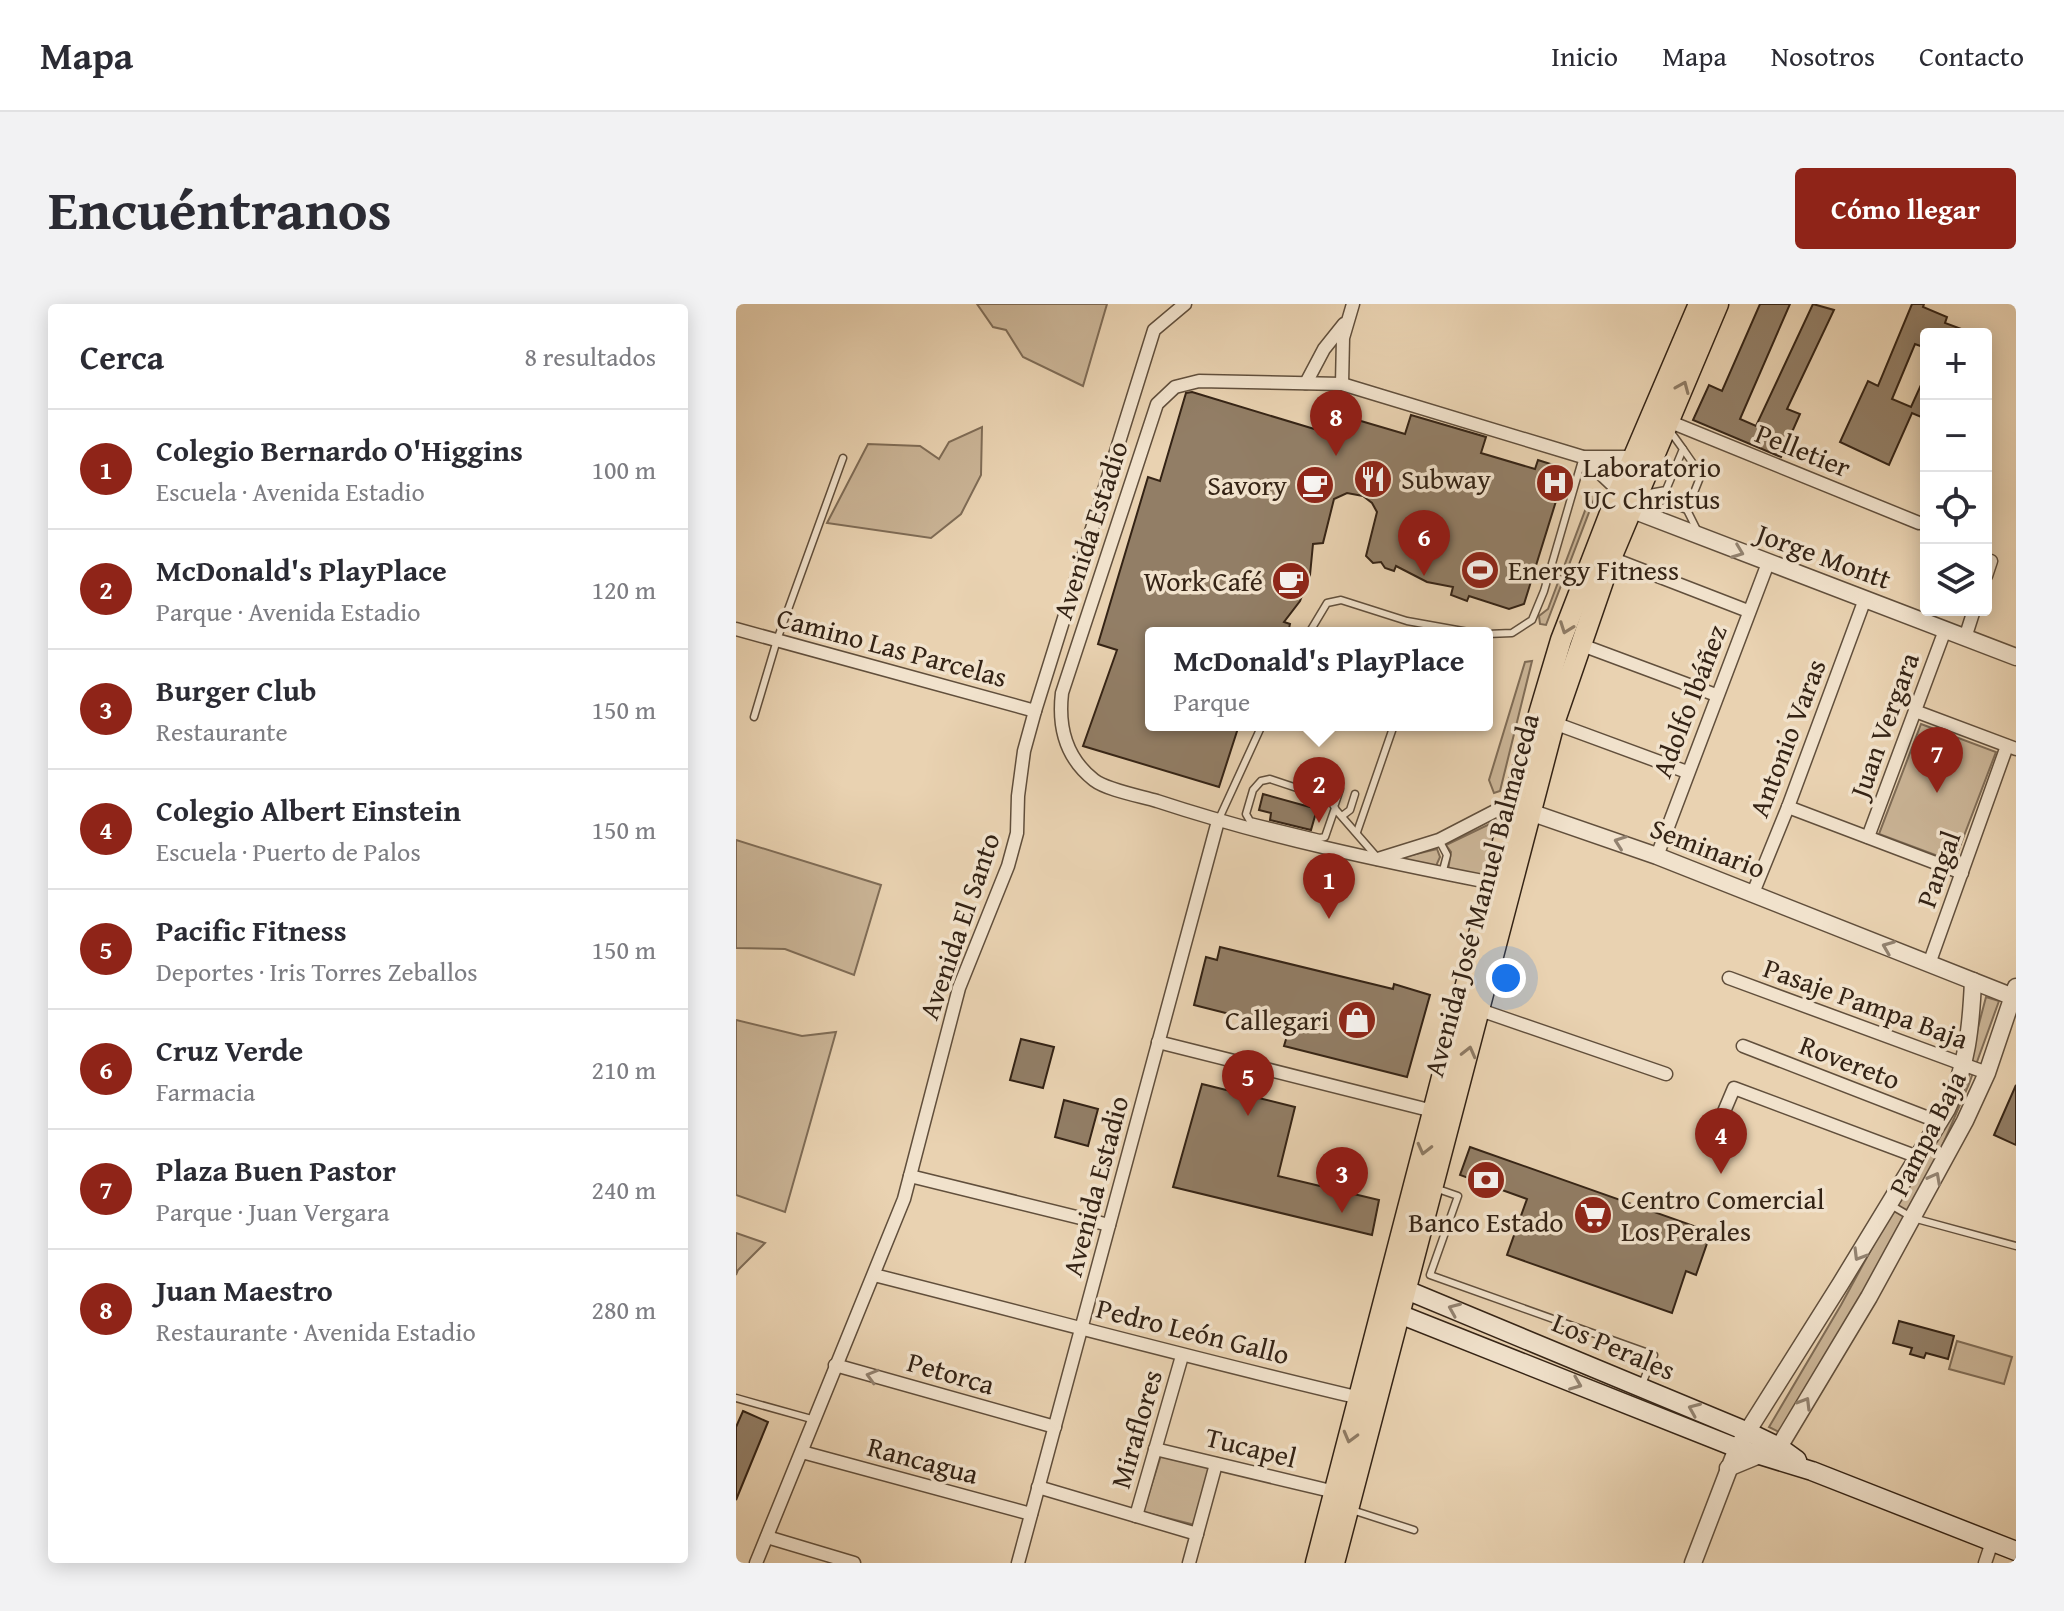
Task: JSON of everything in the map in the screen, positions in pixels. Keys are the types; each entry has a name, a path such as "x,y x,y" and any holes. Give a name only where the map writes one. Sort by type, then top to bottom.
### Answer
{"main road":[{"name":"Avenida José Manuel Balmaceda","path":"1334,1563 1433,1111 1493,883 1554,723 1611,558 1629,503 1633,457 1699,304"},
{"name":"Avenida José Manuel Balmaceda","path":"1397,1286 1434,1188 1480,1010 1561,640 1667,423 1718,304"},
{"name":"Los Perales","path":"1397,1286 1748,1432 1772,1451 1812,1471 2016,1551"},
{"name":"Avenida José Manuel Balmaceda","path":"1316,1563 1360,1398 1391,1310"},
{"name":"Los Perales","path":"1391,1310 1737,1448 1772,1451"},
{"path":"1526,1364 1528,1348 1538,1344"}],"street":[{"name":"Avenida El Santo","path":"756,1563 904,1199 959,988 1008,866 1017,833 1024,751 1035,711 1154,330 1185,304"},
{"path":"1342,384 1341,361 1353,304"},
{"path":"1306,383 1324,349 1348,318"},
{"name":"Avenida Estadio","path":"1493,883 1442,874 1218,821 1095,781 1074,759 1062,735 1062,693 1157,404 1175,387 1199,381 1342,384 1583,457 1633,457"},
{"name":"Pelletier","path":"1667,423 1919,523"},
{"name":"Avenida Estadio","path":"1583,457 1629,503"},
{"name":"Jorge Montt","path":"1629,503 1700,537 2016,657"},
{"path":"1611,558 1748,611"},
{"name":"Adolfo Ibáñez","path":"1657,856 1768,563"},
{"name":"Antonio Varas","path":"1753,893 1865,599"},
{"path":"1965,638 1972,616"},
{"name":"Camino Las Parcelas","path":"736,629 1035,711"},
{"name":"Juan Vergara","path":"1868,837 1945,630"},
{"path":"1579,644 1716,695"},
{"path":"1915,711 2012,747"},
{"path":"1554,723 1687,772"},
{"name":"Pangal","path":"1929,964 2012,747"},
{"path":"1788,807 1962,873"},
{"path":"1378,859 1439,840 1497,810 1522,809"},
{"name":"Seminario","path":"1522,809 1657,856 1973,981 2015,994"},
{"name":"Avenida Estadio","path":"1018,1563 1218,821"},
{"name":"Pasaje Pampa Baja","path":"1729,978 1987,1073"},
{"name":"Pampa Baja","path":"1693,1563 1737,1448 1841,1283 1954,1094 1970,1034 1973,981"},
{"name":"Pampa Baja","path":"1772,1451 1869,1297 1965,1121 1987,1073 2015,994"},
{"path":"1480,1010 1666,1074"},
{"path":"1158,1042 1433,1111"},
{"name":"Rovereto","path":"1743,1046 1939,1122"},
{"path":"1723,1114 1734,1088 1918,1157"},
{"path":"910,1176 1109,1225"},
{"name":"Pedro León Gallo","path":"874,1275 1182,1356 1360,1398"},
{"path":"1841,1283 1869,1297"},
{"name":"Miraflores","path":"1136,1516 1182,1356"},
{"name":"Petorca","path":"835,1365 1055,1427"},
{"name":"Tucapel","path":"1155,1449 1335,1492"},
{"path":"1728,1468 1772,1451"},
{"name":"Rancagua","path":"802,1452 1031,1514"},
{"path":"1189,1563 1216,1464"},
{"path":"1038,1487 1197,1534"},
{"path":"767,1537 854,1563"},
{"path":"1985,1563 1992,1542"}],"lane":[{"path":"1667,423 1701,475 1687,510"},
{"path":"1671,504 1666,490 1683,449"},
{"path":"1493,634 1512,633 1532,620 1544,591 1583,457"},
{"path":"754,717 777,640 843,458"},
{"path":"1629,503 1666,490"},
{"path":"1629,503 1671,504 1687,510 1700,537"},
{"path":"1313,627 1327,603 1341,600 1419,627"},
{"path":"1218,821 1259,731"},
{"path":"1357,832 1392,731"},
{"path":"1340,789 1335,806 1325,837 1314,838 1250,821 1246,814 1253,790 1261,781 1270,779 1330,799 1335,806 1342,816 1378,859"},
{"path":"1235,784 1253,790"},
{"path":"1342,816 1350,810 1355,794"},
{"path":"1439,840 1447,855 1442,874"},
{"path":"1434,1188 1458,1196 1430,1275 1654,1355 1640,1387"},
{"path":"1889,1204 1913,1218 2016,1246"},
{"path":"736,1398 815,1420"},
{"path":"1348,1509 1414,1530"}],"shaded area":[{"path":"977,304 1107,304 1083,386 1023,357 1006,330 993,327"},
{"path":"982,427 981,475 961,514 931,538 827,523 868,444 920,446 939,459 949,442"},
{"path":"1592,492 1596,494 1546,625 1540,624 1539,616 1548,609"},
{"path":"1532,661 1500,791 1494,793 1489,780 1525,662"},
{"path":"1921,724 1996,752 1954,862 1879,834"},
{"path":"1498,820 1487,877 1448,870 1451,852 1446,845"},
{"path":"736,840 881,885 854,975 785,949 736,948"},
{"path":"1437,849 1440,857 1436,866 1395,859"},
{"path":"1986,997 1999,1001 1969,1084 1937,1158 1787,1436 1769,1427 1841,1305 1965,1077"},
{"path":"736,1020 802,1036 836,1032 785,1212 736,1195"},
{"path":"736,1233 765,1243 736,1275"},
{"path":"1957,1341 2012,1357 2004,1384 1949,1369"},
{"path":"1162,1452 1211,1468 1195,1525 1143,1512"}],"building":[{"path":"1760,304 1790,304 1740,419 1756,426 1813,304 1834,310 1787,409 1800,414 1781,457 1693,420 1709,385 1722,391"},
{"path":"1912,304 1924,304 1923,307 1947,317 1945,323 1958,328 1920,328 1920,346 1915,344 1892,399 1911,407 1920,387 1920,416 1912,413 1889,465 1840,442 1868,381 1878,386"},
{"path":"1192,392 1321,431 1327,411 1405,434 1411,415 1486,437 1481,453 1535,469 1538,460 1566,469 1524,604 1509,609 1469,596 1467,601 1451,595 1453,587 1427,582 1396,566 1394,571 1385,568 1381,562 1373,563 1366,556 1377,512 1363,496 1347,493 1334,499 1323,543 1313,544 1310,575 1300,601 1284,622 1290,624 1289,627 1145,627 1145,731 1237,731 1219,787 1083,746 1117,650 1098,644 1148,477 1160,481 1186,393"},
{"path":"1263,794 1317,809 1311,830 1270,820 1271,813 1259,810"},
{"name":"Callegari","path":"1220,947 1393,989 1394,984 1430,995 1407,1077 1284,1046 1289,1029 1194,1005 1206,957 1217,960"},
{"path":"1021,1039 1054,1047 1043,1088 1010,1080"},
{"path":"1202,1084 1295,1107 1278,1176 1379,1200 1372,1235 1173,1187"},
{"path":"2016,1085 2016,1145 1994,1135"},
{"path":"1064,1100 1098,1109 1088,1146 1055,1137"},
{"name":"Centro Comercial Los Perales","path":"1470,1147 1711,1232 1696,1275 1686,1271 1672,1313 1507,1255 1527,1199 1460,1175"},
{"path":"1899,1321 1954,1336 1948,1359 1926,1353 1924,1358 1910,1354 1912,1348 1893,1343"},
{"path":"743,1411 768,1422 736,1500 736,1427"}],"place":[{"name":"Juan Maestro","path":"1336,456"},
{"name":"Subway","path":"1373,479"},
{"name":"Laboratorio UC Christus","path":"1555,483"},
{"name":"Savory","path":"1315,485"},
{"name":"Energy Fitness","path":"1480,570"},
{"name":"Cruz Verde","path":"1424,576"},
{"name":"Work Café","path":"1291,581"},
{"name":"Plaza Buen Pastor","path":"1937,793"},
{"name":"McDonald's PlayPlace","path":"1319,823"},
{"name":"Colegio Bernardo O'Higgins","path":"1329,919"},
{"name":"Callegari","path":"1357,1020"},
{"name":"Pacific Fitness","path":"1248,1116"},
{"name":"Colegio Albert Einstein","path":"1721,1174"},
{"name":"Banco Estado","path":"1486,1180"},
{"name":"Burger Club","path":"1342,1213"},
{"name":"Centro Comercial Los Perales","path":"1593,1215"}]}
